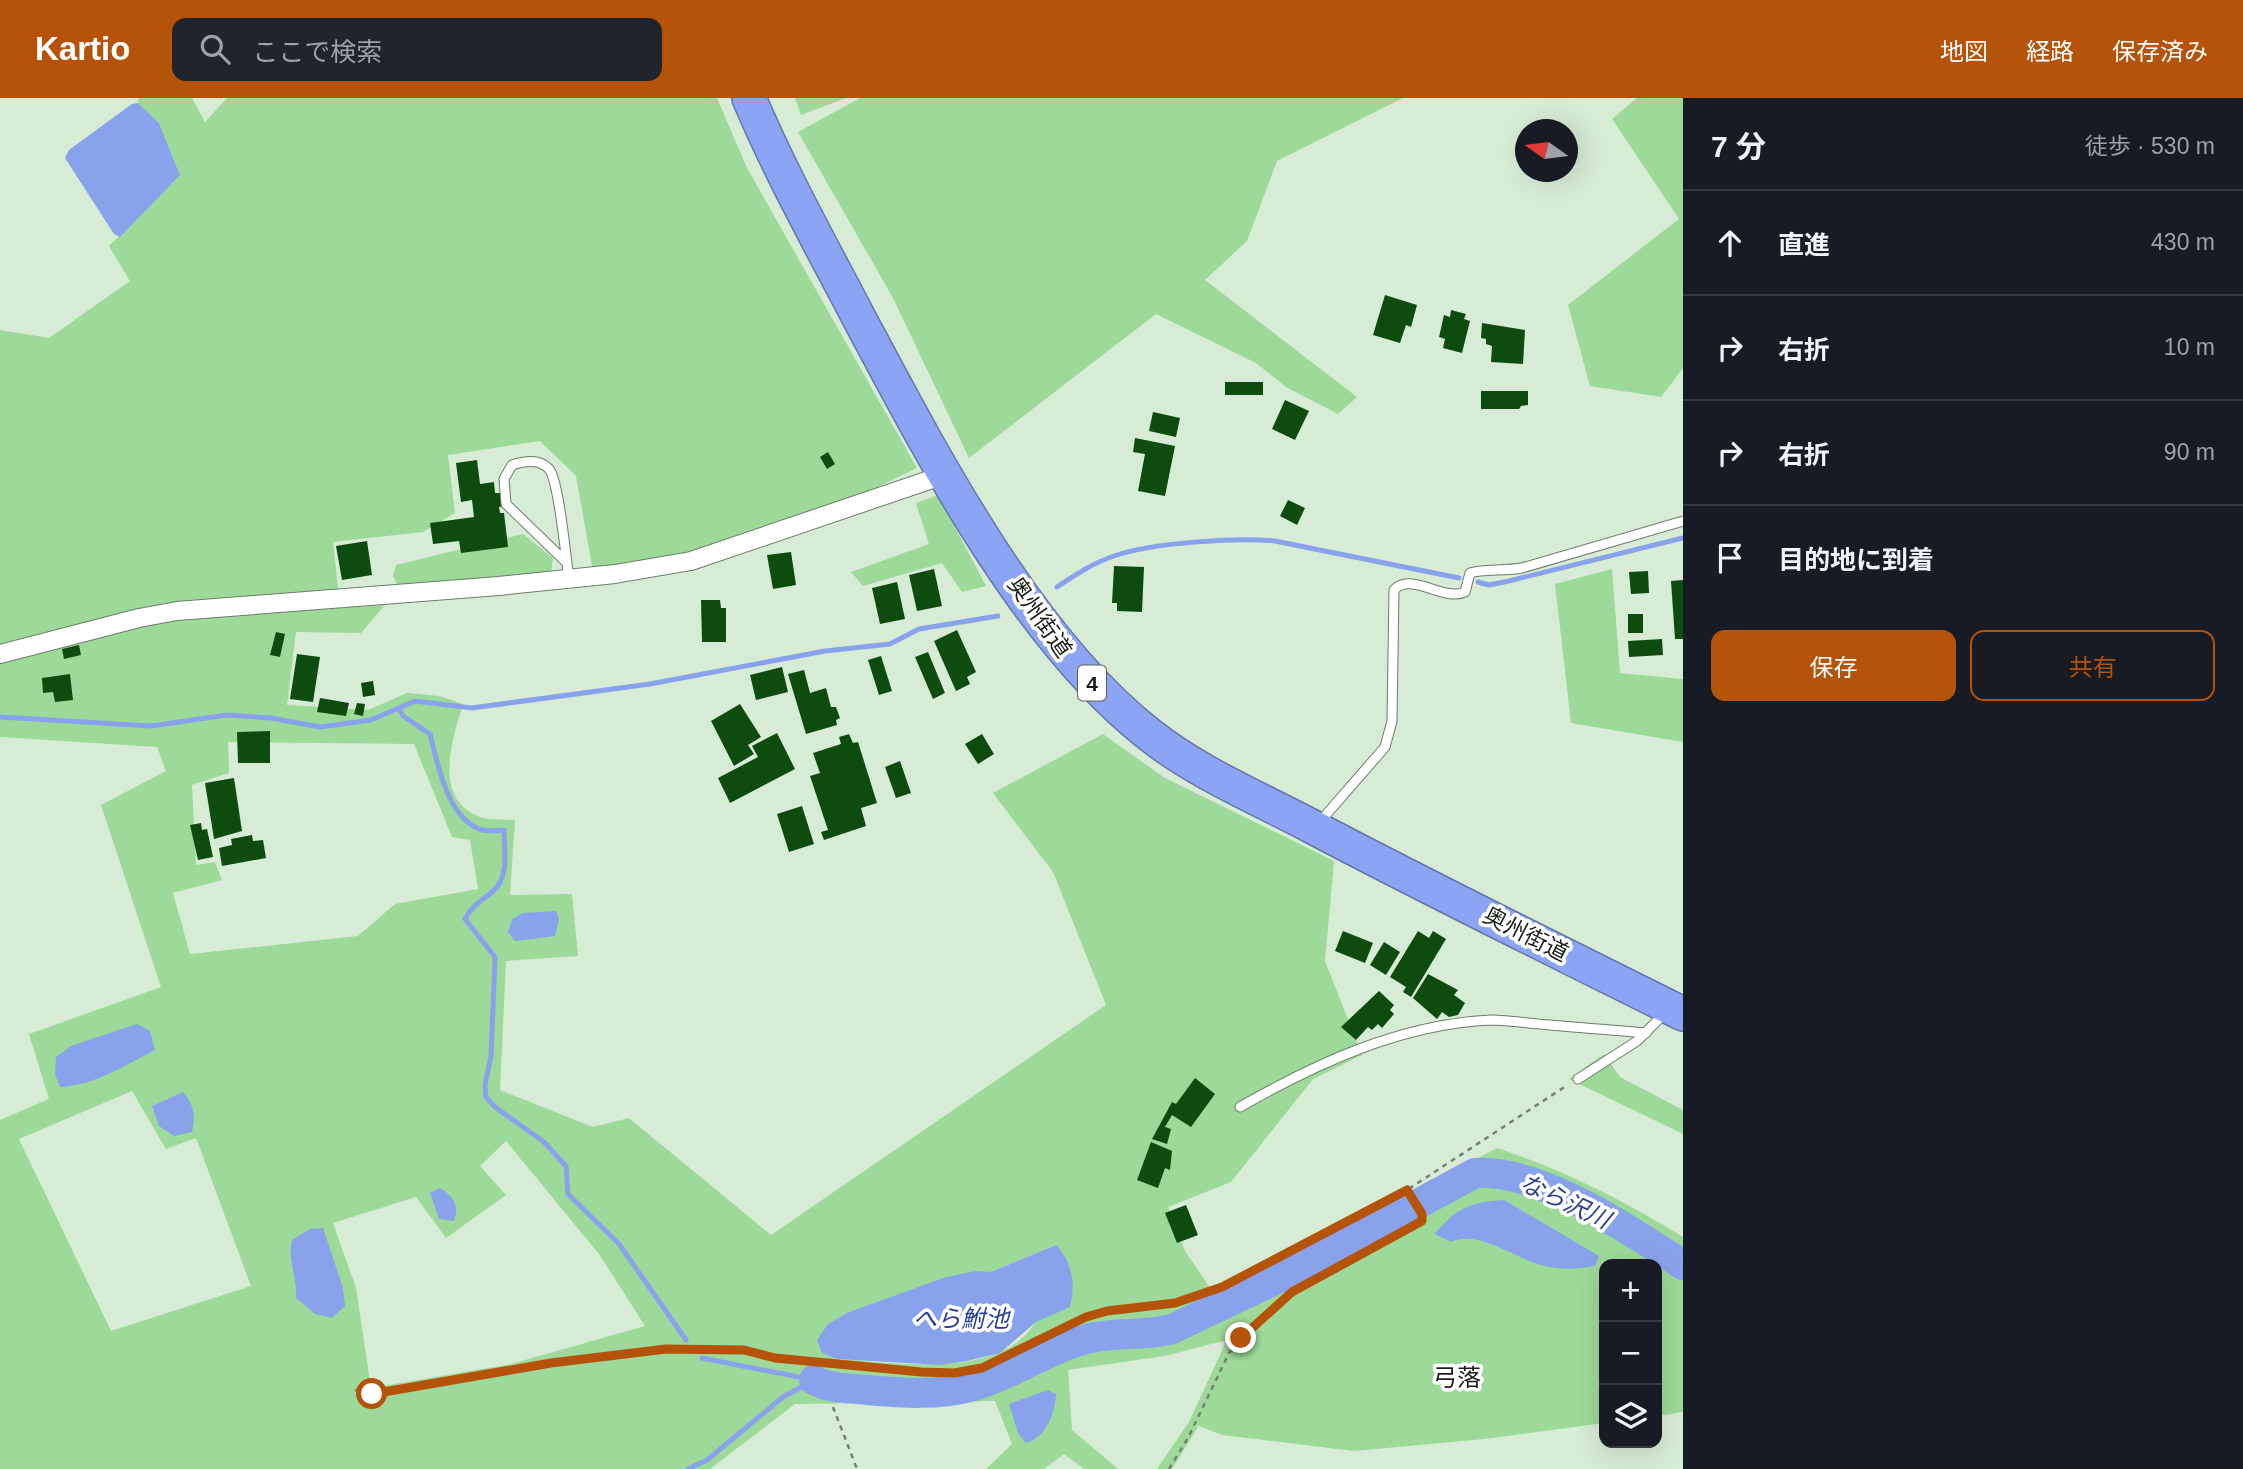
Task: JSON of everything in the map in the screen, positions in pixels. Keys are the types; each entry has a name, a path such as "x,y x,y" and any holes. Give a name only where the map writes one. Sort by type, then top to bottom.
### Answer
{"highway":[{"name":"奥州街道","path":"749,98 772,154 886,368 980,531 1044,624 1076,666 1110,702 1153,738 1195,764 1315,828 1676,1011"}],"street":[{"path":"0,654 139,618 177,611 691,561 947,474"}],"lane":[{"path":"526,461 539,463 550,470 568,571 506,504 504,479 512,465 526,461"},
{"path":"1315,828 1385,747 1392,721 1394,590 1398,585 1407,583 1457,595 1465,592 1470,573 1477,570 1502,572 1522,568 1683,521"},
{"path":"1578,1079 1676,1011"},
{"path":"1240,1107 1298,1074 1338,1056 1398,1037 1462,1023 1493,1020 1646,1033"}],"path":[{"path":"355,1390 372,1394 551,1363 666,1349 744,1350 775,1358 921,1372 954,1373 982,1368 1086,1317 1107,1311 1175,1303 1222,1287 1407,1190 1578,1079"},
{"path":"1170,1469 1229,1353 1241,1338 1292,1292 1422,1221 1422,1214 1407,1190"},
{"path":"833,1407 857,1469"}],"green space":[{"path":"139,98 192,98 205,122 227,98 717,98 747,168 917,468 823,513 666,560 593,571 576,476 540,441 448,455 455,513 423,532 333,542 340,608 385,605 361,633 296,632 287,705 368,710 407,693 439,696 463,704 451,749 450,781 455,795 464,807 478,816 515,820 510,895 572,894 578,956 506,961 500,1090 593,1127 629,1118 771,1235 1106,1005 1053,872 993,793 1103,734 1165,778 1334,861 1325,961 1362,1055 1313,1079 1231,1182 1168,1207 1185,1251 1215,1295 1243,1286 1497,1148 1593,1187 1683,1237 1683,1412 1662,1415 1662,1259 1599,1259 1599,1424 1484,1439 1354,1451 1222,1435 1194,1424 1198,1427 1172,1469 1157,1469 1189,1422 1227,1340 1164,1356 1068,1370 1072,1430 1118,1469 1084,1469 1064,1454 1044,1469 986,1469 1012,1444 995,1401 795,1404 710,1469 0,1469 0,1120 49,1099 29,1034 161,987 101,805 166,771 157,747 0,737 0,330 49,338 130,281 109,246 180,175 159,123 138,103","holes":["228,742 414,744 452,837 470,840 478,889 395,904 358,936 190,954 173,893 222,880 215,862 196,865 192,785 229,773","132,1091 166,1149 196,1138 251,1286 111,1331 19,1139","506,1141 599,1254 645,1326 511,1364 371,1388 356,1288 333,1223 416,1197 446,1238 506,1195 480,1166","1055,1245 1044,1297 1035,1323 1018,1341 997,1354 971,1361 915,1364 837,1359 822,1353 849,1312 908,1291 991,1272"]},
{"path":"795,98 846,98 801,115"},
{"path":"860,98 1403,98 1277,161 1247,241 1205,280 1357,397 1338,414 1286,387 1256,363 1156,314 969,458 893,298 798,132"},
{"path":"1637,98 1683,98 1683,368 1661,397 1590,386 1568,305 1679,219 1612,119"},
{"path":"938,495 986,586 962,592 942,563 863,586 851,572 929,544 916,503"},
{"path":"523,534 553,558 551,573 399,588 393,576 396,565"},
{"path":"1612,569 1620,673 1683,679 1683,742 1571,723 1555,584"},
{"path":"1604,1054 1620,1077 1683,1110 1683,1134 1569,1079"}],"water":[{"path":"138,103 159,123 180,175 120,237 114,234 65,158 69,150 132,104"},
{"path":"556,911 559,919 555,936 515,941 508,932 512,919 523,913"},
{"path":"137,1024 150,1031 155,1050 97,1079 60,1087 55,1074 56,1057 71,1046"},
{"path":"183,1092 192,1106 192,1132 174,1136 159,1126 152,1106"},
{"path":"440,1188 449,1194 454,1202 454,1221 439,1219 430,1193"},
{"path":"1504,1200 1599,1256 1595,1266 1570,1269 1551,1267 1534,1263 1486,1242 1462,1239 1451,1242 1435,1234 1450,1218 1465,1208 1483,1202"},
{"path":"323,1228 343,1288 345,1306 332,1318 315,1314 296,1298 291,1261 292,1240 310,1229"},
{"name":"へら鮒池","path":"1056,1245 1066,1259 1071,1274 1073,1290 1070,1307 1036,1322 1000,1353 940,1365 837,1359 822,1353 817,1340 828,1324 849,1312 946,1277 976,1271 991,1272"},
{"path":"1048,1390 1056,1394 1051,1417 1039,1436 1026,1443 1018,1433 1009,1404"}],"building":[{"path":"1385,295 1417,305 1411,327 1406,325 1400,343 1373,335"},
{"path":"1451,310 1466,314 1464,319 1470,321 1462,353 1443,348 1445,339 1439,337 1444,315 1450,317"},
{"path":"1482,323 1525,330 1523,364 1491,362 1492,346 1486,344 1486,339 1481,338"},
{"path":"1225,382 1263,382 1263,395 1225,395"},
{"path":"1481,391 1528,391 1528,405 1519,409 1481,409"},
{"path":"1285,400 1309,411 1295,440 1272,429"},
{"path":"1153,412 1180,418 1176,437 1149,431"},
{"path":"1135,438 1175,446 1165,496 1138,491 1145,454 1133,452"},
{"path":"828,452 835,464 827,469 820,457"},
{"path":"477,460 480,484 494,482 495,493 502,493 504,506 499,507 500,513 504,513 508,547 461,553 459,541 433,544 430,523 474,517 472,500 461,502 456,463"},
{"path":"1288,500 1305,508 1297,525 1280,516"},
{"path":"367,541 372,575 342,580 336,546"},
{"path":"791,552 796,585 773,589 767,555"},
{"path":"1114,566 1144,567 1142,612 1117,611 1117,603 1112,603"},
{"path":"934,569 942,606 917,611 909,575"},
{"path":"1648,571 1649,593 1631,594 1629,572"},
{"path":"1683,580 1683,639 1675,639 1671,581"},
{"path":"897,582 905,619 880,624 872,588"},
{"path":"701,600 720,600 721,608 726,608 726,642 702,642"},
{"path":"1628,614 1643,614 1643,633 1628,633"},
{"path":"957,630 976,672 967,677 970,684 956,691 934,641"},
{"path":"276,632 285,634 280,657 270,655"},
{"path":"1662,639 1663,655 1629,657 1628,641"},
{"path":"79,645 81,655 64,659 62,649"},
{"path":"928,652 945,693 933,699 915,657"},
{"path":"297,654 320,657 313,702 290,699"},
{"path":"881,656 892,691 879,695 868,660"},
{"path":"782,667 788,692 756,700 750,675"},
{"path":"804,670 810,693 826,688 831,707 836,707 840,718 836,720 837,725 806,734 788,674"},
{"path":"70,674 73,700 55,702 53,692 43,693 42,678"},
{"path":"373,681 375,695 363,697 361,683"},
{"path":"320,698 349,703 346,716 317,712"},
{"path":"357,703 365,704 363,716 354,714"},
{"path":"740,704 761,737 748,745 754,754 734,766 711,721"},
{"path":"270,731 270,763 238,763 237,732"},
{"path":"777,733 795,769 730,803 718,778 758,757 752,746"},
{"path":"849,734 853,743 858,742 877,803 861,808 866,826 824,840 821,832 828,830 810,776 820,773 813,753 841,744 839,737"},
{"path":"982,734 994,754 978,764 965,744"},
{"path":"900,761 911,793 896,798 885,767"},
{"path":"234,778 242,831 214,839 205,783"},
{"path":"802,806 814,844 789,852 777,814"},
{"path":"201,823 202,830 207,829 213,857 198,860 190,825"},
{"path":"252,835 253,841 263,840 266,858 222,866 219,848 232,845 231,839"},
{"path":"1343,931 1373,943 1365,963 1335,951"},
{"path":"1418,931 1429,938 1433,931 1446,939 1411,997 1403,992 1406,987 1390,977"},
{"path":"1384,942 1400,952 1386,975 1370,965"},
{"path":"1428,974 1458,990 1454,995 1465,1003 1458,1015 1449,1017 1442,1012 1437,1019 1413,998"},
{"path":"1379,991 1394,1005 1390,1010 1394,1014 1382,1028 1378,1024 1372,1030 1368,1027 1356,1040 1341,1027"},
{"path":"1195,1078 1215,1094 1191,1127 1172,1115 1165,1127 1171,1129 1167,1144 1152,1139 1172,1102 1176,1104"},
{"path":"1151,1142 1172,1151 1170,1170 1165,1168 1158,1188 1137,1180"},
{"path":"1186,1205 1198,1235 1177,1243 1165,1213"}],"waterway":[{"path":"1478,582 1489,585 1509,581 1683,538"},
{"path":"1057,587 1099,562 1130,551 1171,544 1239,540 1275,541 1459,578"},
{"path":"399,708 415,701 472,708 650,684 825,651 890,644 919,629 998,616"},
{"path":"0,717 151,726 227,715 271,718 320,727 371,720 399,708 403,716 430,734 446,789 460,815 482,830 504,830 505,863 498,886 474,907 465,919 495,957 491,1056 485,1085 486,1097 495,1107 544,1142 566,1166 568,1194 619,1244 686,1340"},
{"name":"なら沢川","path":"814,1380 847,1388 907,1393 947,1391 988,1381 1072,1343 1108,1335 1172,1329 1294,1271 1475,1173 1500,1174 1555,1191 1611,1219 1683,1265"},
{"path":"702,1358 814,1380"},
{"path":"688,1469 707,1460 783,1397 814,1380"}],"district":[{"name":"弓落","path":"1457,1377"}],"route":[{"path":"372,1394 551,1363 666,1349 744,1350 775,1358 921,1372 954,1373 982,1368 1007,1358 1036,1339 1086,1317 1107,1311 1175,1303 1222,1287 1407,1190 1422,1214 1422,1221 1292,1292 1241,1338"}]}
